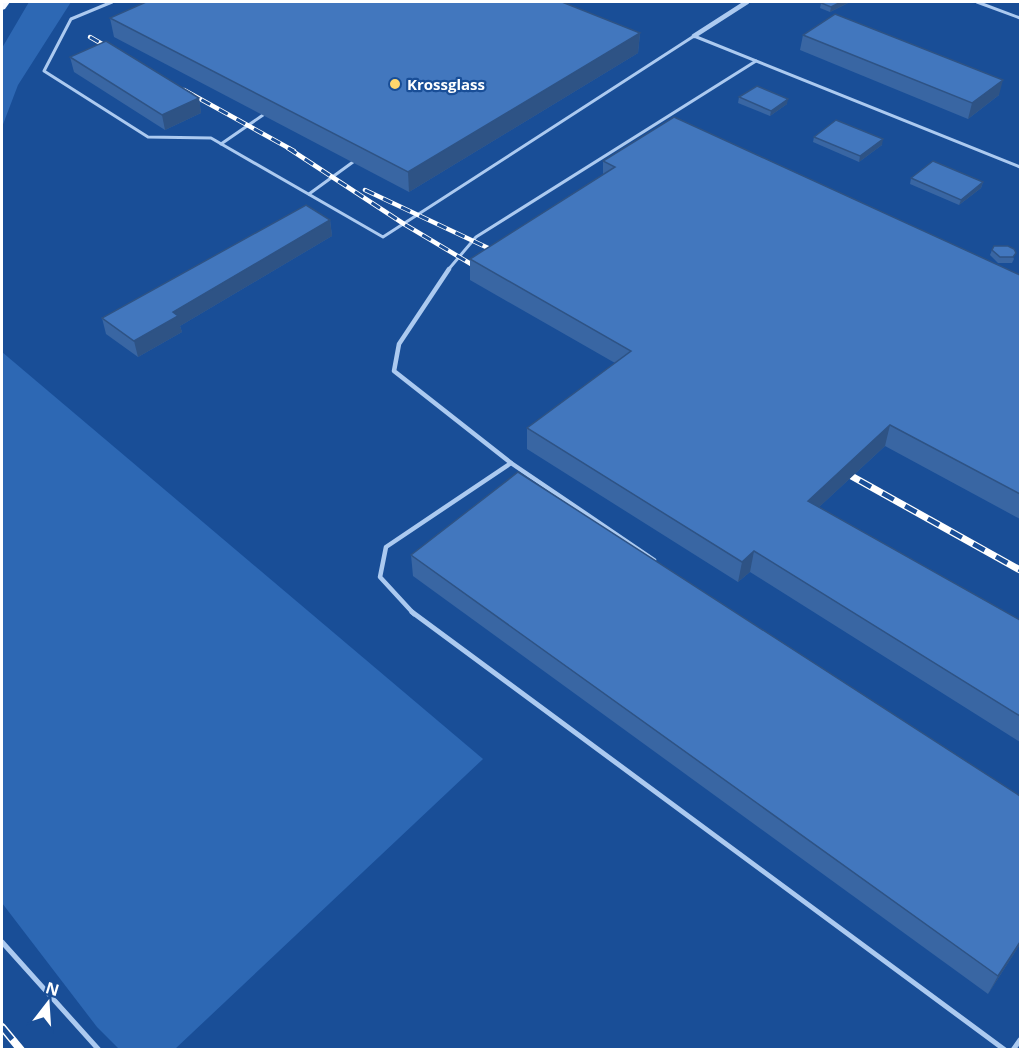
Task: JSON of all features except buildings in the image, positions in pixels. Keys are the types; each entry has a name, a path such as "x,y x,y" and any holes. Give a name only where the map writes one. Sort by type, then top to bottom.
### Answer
{"main road":[{"path":"2,8 5,2"}],"street":[{"path":"694,36 747,2"}],"lane":[{"path":"112,2 71,19 44,71 148,137 211,138 384,237 694,36 1020,167"},
{"path":"977,2 1020,18"},
{"path":"658,563 511,463 394,371 399,344 457,257 476,237 756,61"},
{"path":"221,144 263,115"},
{"path":"309,194 353,162"},
{"path":"511,463 386,547 381,577 405,607 1005,1050"},
{"path":"2,942 99,1050"},
{"path":"1013,1050 1020,1040"}],"shaded area":[{"path":"29,2 71,2 18,85 2,127 2,48"},
{"path":"2,352 483,759 175,1049 119,1049 97,1027 2,903"}],"railway":[{"path":"90,37 116,52"},
{"path":"184,90 294,151"},
{"path":"288,148 404,224 481,270"},
{"path":"365,190 503,255"},
{"path":"837,468 1020,570"},
{"path":"2,1027 21,1050"}],"place":[{"name":"Krossglass","path":"395,84"}]}
